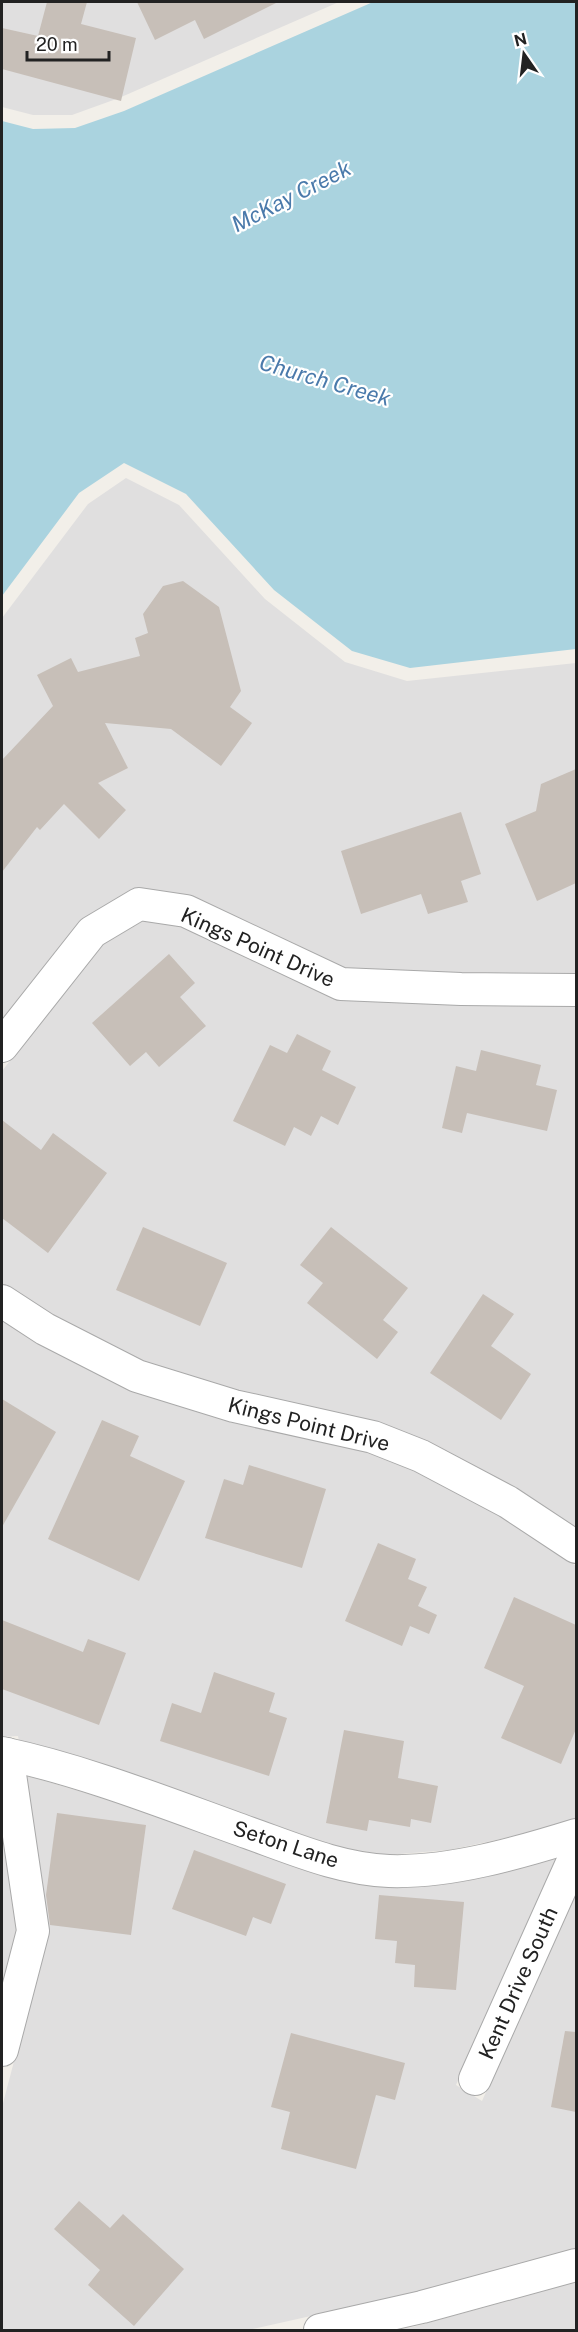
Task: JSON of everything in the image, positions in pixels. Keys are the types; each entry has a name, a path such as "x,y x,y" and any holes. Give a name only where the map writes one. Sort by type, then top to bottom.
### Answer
{"street":[{"name":"Kings Point Drive","path":"2,1046 92,932 139,904 186,911 341,984 461,989 576,990"},
{"name":"Kings Point Drive","path":"2,1301 45,1329 137,1376 234,1406 373,1437 421,1456 508,1502 576,1547"},
{"name":"Seton Lane","path":"4,1753 103,1782 335,1863 377,1869 413,1870 452,1866 537,1847 576,1835"},
{"path":"2,2050 33,1931 4,1753"},
{"name":"Kent Drive South","path":"475,2079 576,1854"},
{"path":"320,2331 422,2307 576,2265"}],"shaded area":[{"path":"2,2 339,2 119,98 72,115 33,115 2,107"},
{"path":"126,478 179,505 265,599 345,662 407,681 576,663 576,974 460,973 344,968 191,896 140,889 132,890 81,922 2,1022 2,618 88,504"},
{"path":"143,921 183,926 342,1000 462,1005 576,1006 576,1529 425,1442 375,1421 236,1391 142,1361 51,1315 2,1283 2,1071 102,945"},
{"path":"2,1319 39,1343 134,1392 230,1422 370,1452 416,1471 502,1515 576,1566 576,1819 533,1832 449,1850 387,1855 337,1847 107,1766 19,1741 18,1736 2,1737"},
{"path":"24,1775 100,1797 334,1879 386,1887 456,1881 558,1857 456,2085 482,2101 576,1890 576,2249 418,2292 248,2330 2,2330 2,2107 47,1936"},
{"path":"2,1816 18,1929 2,1993"},
{"path":"576,2282 576,2330 395,2330 413,2327"}],"water":[{"path":"373,2 576,2 576,649 410,668 352,651 274,590 186,494 124,463 79,493 2,596 2,121 33,129 75,128 124,111"}],"building":[{"path":"47,2 87,2 81,24 136,38 121,101 2,69 2,28 38,36"},
{"path":"137,2 278,2 204,39 195,20 155,40"},
{"path":"183,581 219,607 241,691 230,707 252,723 221,766 171,729 105,723 128,768 98,783 126,810 99,839 64,804 40,830 37,827 2,872 2,760 53,706 37,675 71,658 78,672 140,656 135,638 148,633 143,614 163,586"},
{"path":"576,769 576,883 537,901 505,824 536,811 541,784"},
{"path":"461,812 481,874 461,881 468,902 428,914 421,894 361,914 341,851"},
{"path":"169,954 195,983 180,997 206,1026 159,1067 146,1052 130,1066 92,1023"},
{"path":"297,1034 331,1051 322,1070 356,1087 338,1125 321,1116 311,1136 294,1127 285,1146 233,1121 270,1045 287,1053"},
{"path":"481,1050 541,1065 536,1085 557,1090 547,1131 467,1113 462,1133 442,1128 456,1066 476,1071"},
{"path":"2,1120 41,1150 53,1133 107,1173 48,1253 2,1218"},
{"path":"143,1227 227,1263 200,1326 116,1290"},
{"path":"331,1227 408,1288 383,1320 398,1332 377,1359 307,1303 323,1283 300,1265"},
{"path":"483,1294 514,1314 491,1346 531,1374 501,1420 430,1373"},
{"path":"2,1399 56,1432 2,1527"},
{"path":"102,1420 139,1436 130,1456 185,1481 139,1581 48,1539"},
{"path":"249,1465 326,1489 302,1568 205,1538 224,1479 243,1485"},
{"path":"378,1543 416,1559 408,1579 427,1587 418,1606 437,1615 429,1634 410,1626 402,1646 345,1621"},
{"path":"514,1597 576,1625 576,1729 561,1764 501,1738 524,1686 484,1668"},
{"path":"2,1620 83,1652 88,1639 126,1653 99,1725 2,1689"},
{"path":"214,1672 275,1693 269,1712 287,1718 269,1776 160,1741 172,1703 201,1713"},
{"path":"344,1730 404,1741 398,1778 438,1786 431,1823 411,1819 410,1827 369,1820 367,1831 326,1823"},
{"path":"57,1813 146,1825 131,1935 50,1925 46,1895"},
{"path":"194,1850 286,1884 271,1924 253,1917 246,1936 172,1909"},
{"path":"379,1895 464,1902 456,1990 414,1987 415,1965 395,1963 397,1941 375,1939"},
{"path":"565,2031 576,2032 576,2112 551,2107"},
{"path":"291,2033 405,2063 395,2100 376,2095 356,2169 281,2149 290,2112 271,2107"},
{"path":"79,2201 110,2228 123,2214 184,2269 134,2326 88,2285 100,2270 54,2229"}],"water label":[{"name":"McKay Creek","path":"291,196"},
{"name":"Church Creek","path":"325,380"}]}
